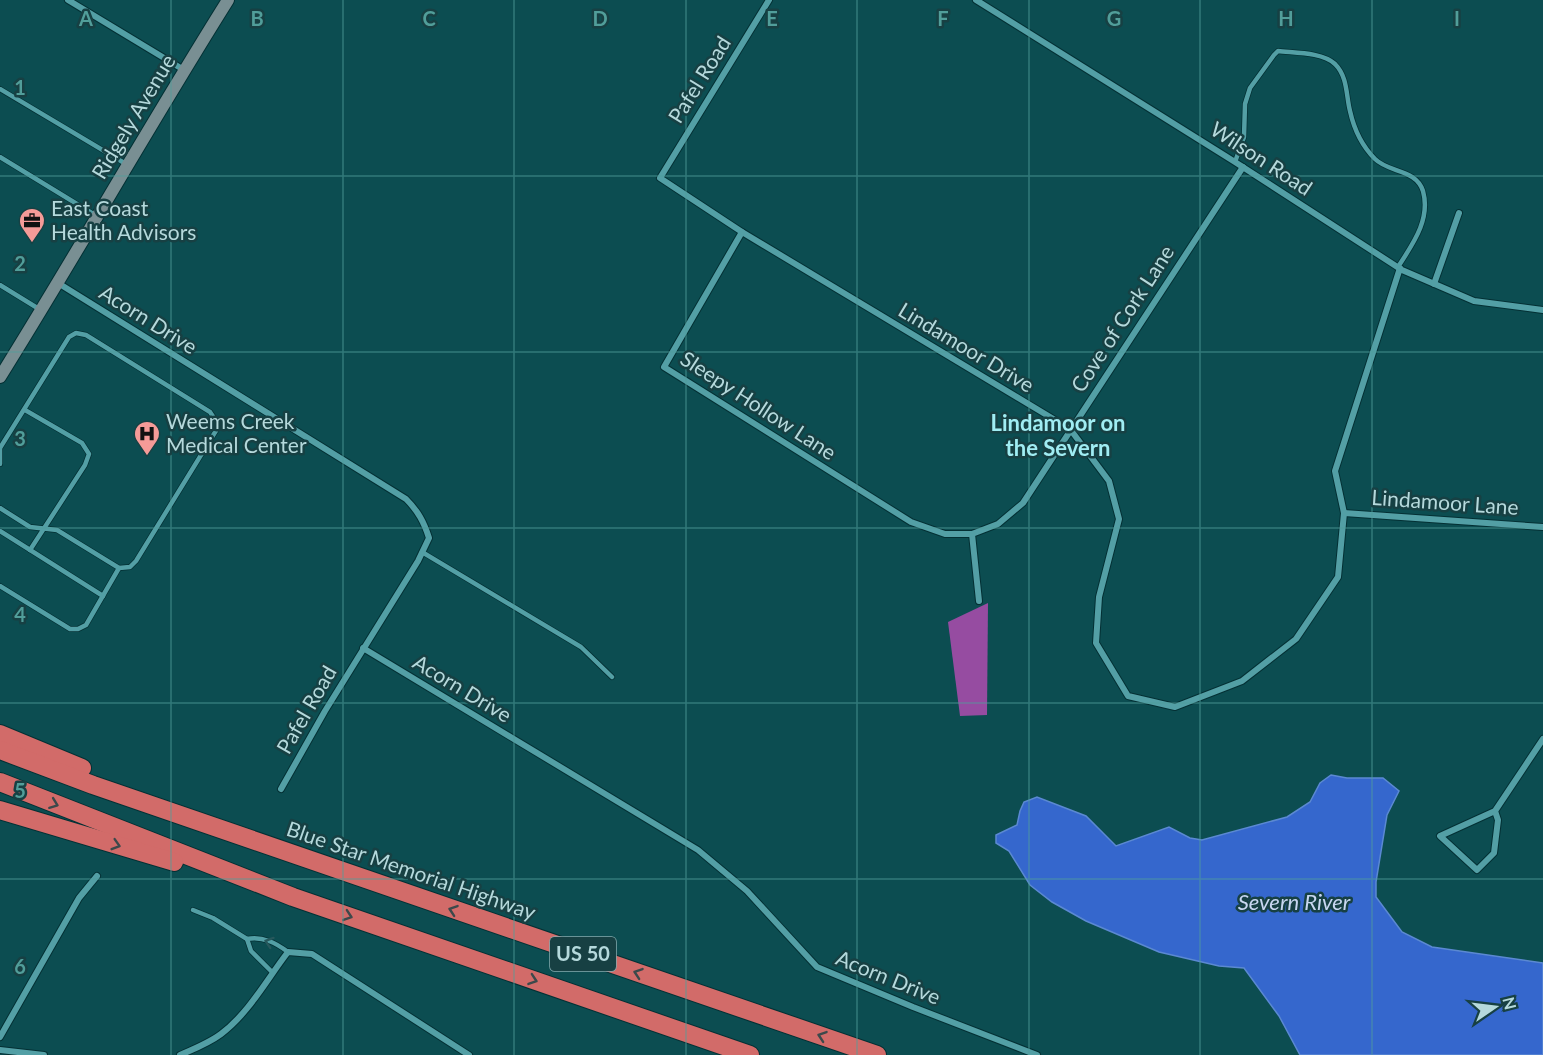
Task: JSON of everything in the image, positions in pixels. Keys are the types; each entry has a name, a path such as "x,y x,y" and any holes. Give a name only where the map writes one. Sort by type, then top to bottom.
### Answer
{"highway":[{"path":"0,734 289,853"},
{"name":"Blue Star Memorial Highway","path":"0,750 93,785 878,1055"},
{"name":"US 50","path":"0,782 293,897 750,1055"},
{"path":"0,810 293,897"}],"main road":[{"name":"Ridgely Avenue","path":"0,377 228,0"}],"street":[{"path":"68,0 184,70"},
{"name":"Pafel Road","path":"660,178 769,0"},
{"name":"Wilson Road","path":"976,0 984,2 1399,268 1474,301 1543,310"},
{"name":"Cove of Cork Lane","path":"972,534 998,524 1023,502 1243,167"},
{"name":"Lindamoor Drive","path":"660,178 742,232 1070,429 1109,481 1119,519 1099,597 1096,643 1128,696 1175,707 1242,681 1296,639 1338,577 1344,513 1335,471 1399,268"},
{"path":"1434,284 1460,213"},
{"name":"Sleepy Hollow Lane","path":"742,232 664,367 911,522 945,534 972,534"},
{"name":"Acorn Drive","path":"58,283 406,499 416,509 429,538 363,648 698,850 747,891 817,966 1037,1055"},
{"name":"Lindamoor Lane","path":"1344,513 1543,526"},
{"path":"972,534 980,601"},
{"name":"Pafel Road","path":"281,789 363,648"},
{"path":"1495,811 1497,820 1494,853 1477,870 1440,836 1495,811 1543,738"},
{"path":"0,1037 79,898 97,876"},
{"path":"180,1055 221,1034 247,1009 288,952 312,954 466,1054"},
{"path":"0,1050 44,1055"}],"lane":[{"path":"1235,162 1244,137 1245,104 1250,88 1278,51 1320,57 1335,64 1345,83 1352,120 1358,136 1368,151 1377,161 1415,179 1423,191 1422,225 1399,268"},
{"path":"0,89 128,165"},
{"path":"0,157 98,216"},
{"path":"0,285 42,310"},
{"path":"0,464 0,448 69,337 76,333 86,335 153,376 210,412 216,421 217,429 136,561 130,567 119,568 57,530 30,527 0,508"},
{"path":"25,410 82,443 89,454 85,465 30,550"},
{"path":"0,531 103,596"},
{"path":"422,552 581,647 612,677"},
{"path":"0,586 70,629 78,629 86,626 119,568"},
{"path":"193,910 213,918 247,939 256,938 276,943 288,952"},
{"path":"247,939 251,951 272,972"}],"shaded area":[{"path":"988,603 987,715 960,716 948,622"}],"water":[{"name":"Severn River","path":"1331,775 1347,778 1383,778 1399,791 1387,815 1376,882 1376,897 1402,932 1432,947 1543,963 1543,1055 1300,1055 1279,1016 1244,968 1219,966 1159,952 1086,921 1052,902 1030,885 1009,851 996,843 996,835 1017,825 1024,802 1037,797 1086,816 1116,846 1169,827 1190,838 1202,840 1287,817 1310,802 1320,783"}],"place":[{"name":"East Coast Health Advisors","path":"32,244"},
{"name":"Weems Creek Medical Center","path":"147,457"}],"district":[{"name":"Lindamoor on the Severn","path":"1058,436"}]}
